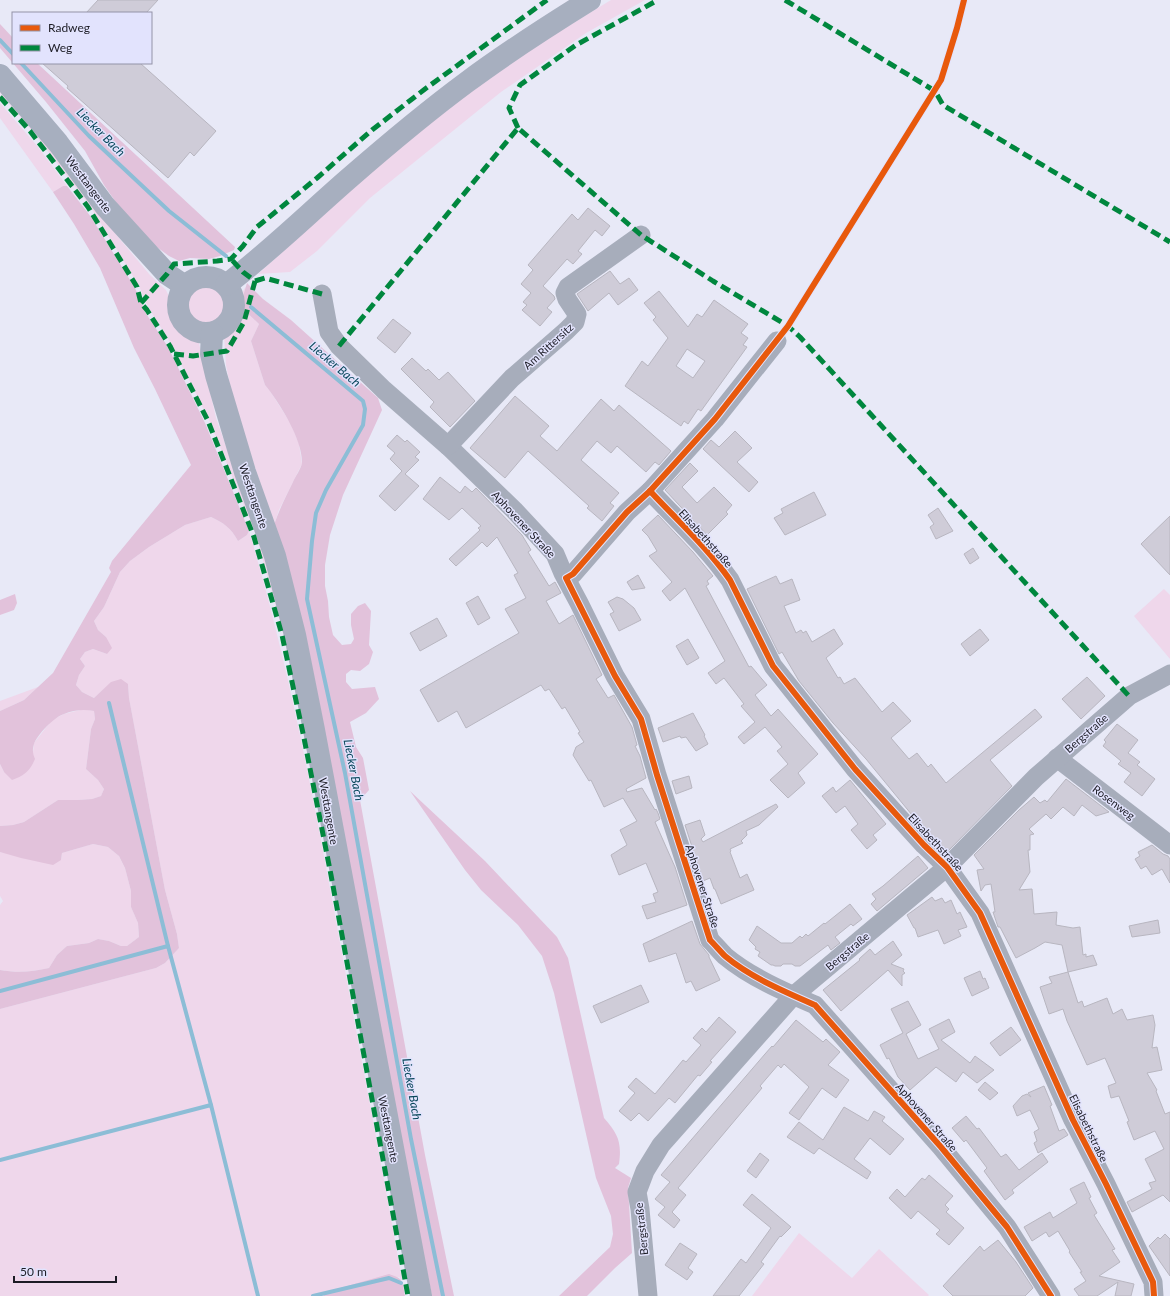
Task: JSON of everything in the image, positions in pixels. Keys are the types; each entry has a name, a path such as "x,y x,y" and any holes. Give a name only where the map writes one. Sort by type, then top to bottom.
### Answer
{"main road":[{"path":"226,285 250,267 348,179 454,92 590,0"},
{"name":"Westtangente","path":"0,75 58,143 105,206 167,274 185,286"},
{"path":"200,277 210,277 219,280 226,285 234,300 233,313 227,324 212,333 205,334 190,329 179,316 178,308 180,293 185,286 192,280 200,277"},
{"name":"Westtangente","path":"212,333 211,354 216,375 245,472 275,556 295,635 421,1296"}],"street":[{"name":"Am Rittersitz","path":"448,446 512,378 575,322 577,314 567,299 565,293 568,287 641,235"},
{"name":"Aphovener Straße","path":"322,294 329,332 339,346 384,390 448,446 514,510 555,554 615,676 641,719 657,775 710,940 725,956 760,979 793,996 815,1005 940,1147 1007,1227 1051,1296"},
{"path":"566,578 573,574 627,512 650,491 715,419 777,341"},
{"name":"Elisabethstraße","path":"650,491 710,554 730,580 773,666 791,689 855,769 924,845 947,867 980,912 1070,1114 1106,1184 1153,1282 1154,1296"},
{"name":"Bergstraße","path":"648,1296 637,1192 645,1171 661,1145 793,996 947,867 1036,777 1129,696 1170,674"},
{"name":"Rosenweg","path":"1057,758 1170,844"}],"shaded area":[{"path":"611,0 645,0 586,33 501,92 370,198 317,251 290,272 258,274 397,149 468,94 542,42"},
{"path":"0,24 12,37 12,62 0,48"},
{"path":"14,64 38,64 235,247 234,250 209,259 190,258 179,261 169,256 150,242 133,227 104,185 85,151"},
{"path":"0,88 46,142 118,237 150,275 166,290 171,301 169,311 176,327 186,337 199,343 216,418 276,587 307,741 283,633 256,535 209,420 171,344 147,305 139,286 90,206 37,137 0,93"},
{"path":"0,103 38,147 67,186 63,186 53,192 0,118"},
{"path":"63,186 67,186 91,217 135,288 145,312 168,347 205,423 249,531 247,535 238,541 227,526 211,517 185,525 149,547 130,561 120,572 104,607 94,621 98,630 106,637 112,648 107,654 93,649 85,652 80,659 85,666 79,675 76,685 82,692 94,698 111,682 121,679 128,684 129,698 165,890 177,934 179,948 165,963 156,968 0,1009 0,970 24,972 49,968 57,955 67,946 89,943 98,939 109,941 121,946 127,946 139,937 138,923 131,907 131,891 125,868 119,856 108,847 93,844 62,853 61,860 53,865 0,852 0,826 24,822 58,800 92,799 101,796 104,789 98,780 86,769 91,729 95,719 94,711 82,710 71,712 60,716 51,722 34,744 33,752 35,759 29,770 20,777 12,780 4,772 0,764 0,711 24,700 53,673 111,572 109,568 112,561 191,465 134,348 100,268 53,192"},
{"path":"247,283 263,299 291,320 378,398 382,410 343,495 330,535 325,565 325,586 333,635 342,645 351,644 354,639 351,625 351,614 358,606 365,603 371,611 369,645 373,652 369,664 360,671 351,670 346,674 346,682 352,689 375,687 379,699 366,713 350,722 356,747 363,758 369,790 360,800 425,1155 454,1296 432,1296 274,525 302,463 301,454 299,444 289,422 277,401 265,385 251,341 259,324 240,306"},
{"path":"201,286 209,286 219,291 223,298 223,312 219,319 209,324 201,324 191,319 189,316 186,309 186,301 191,291 194,289"},
{"path":"246,286 240,306 259,324 251,341 265,385 291,424 299,444 302,464 279,510 274,525 233,401 226,365 224,336 236,321 242,293"},
{"path":"211,517 227,526 238,541 247,535 249,531 278,640 314,804 402,1280 399,1277 323,1293 324,1296 0,1296 0,1009 156,968 165,963 179,948 177,934 165,890 129,698 128,684 104,689 94,698 82,692 76,685 79,675 85,666 80,659 85,652 93,649 107,654 106,637 98,630 94,621 104,607 120,572 130,561 149,547 185,525"},
{"path":"1164,589 1170,595 1170,659 1134,616"},
{"path":"15,594 17,603 14,610 0,615 0,600"},
{"path":"38,687 24,700 0,711 0,701"},
{"path":"84,709 94,711 95,719 91,729 86,769 98,780 104,789 101,796 92,799 58,800 24,822 0,826 0,764 4,772 33,752 34,743 52,720 64,714"},
{"path":"410,791 485,861 557,937 568,958 604,1118 613,1129 618,1139 620,1156 619,1164 615,1168 631,1178 628,1188 632,1253 587,1296 559,1296 610,1247 613,1234 611,1216 596,1178 554,993 542,956 518,925 481,890 465,870"},
{"path":"93,844 108,847 119,856 125,868 131,891 131,907 138,923 139,937 127,946 121,946 109,941 98,939 89,943 67,946 57,955 49,968 24,972 0,970 0,905 3,901 0,896 0,852 61,860 62,853"},
{"path":"799,1233 852,1278 879,1249 929,1295 752,1296"},
{"path":"389,1274 402,1281 405,1296 324,1296 323,1293"}],"building":[{"path":"98,0 158,0 147,12 87,12"},
{"path":"43,64 141,64 216,131 194,156 190,152 168,178 67,88 68,86"},
{"path":"588,208 610,226 602,236 595,230 578,251 582,254 573,264 567,259 543,286 554,296 555,299 547,308 552,312 540,326 522,310 527,305 523,302 531,293 521,284 533,270 528,265 572,214 578,220"},
{"path":"610,271 620,284 629,278 638,290 618,305 609,293 588,311 577,294"},
{"path":"659,291 688,327 697,314 702,317 714,300 748,324 741,333 748,338 743,345 747,347 701,411 698,409 688,424 684,421 681,426 625,386 642,361 648,366 668,338 653,320 656,317 644,303","holes":["687,349 705,361 693,378 676,366"]},
{"path":"393,319 411,333 395,353 377,338"},
{"path":"412,358 426,371 428,369 439,380 448,372 475,401 450,427 430,407 434,402 401,369"},
{"path":"515,396 549,426 540,436 557,451 601,399 614,411 619,405 671,451 659,465 655,462 646,472 617,446 611,453 597,441 581,460 619,493 610,503 614,506 602,521 587,508 589,506 528,451 505,478 470,448"},
{"path":"735,431 752,448 737,462 758,482 749,492 703,449 711,440 719,447"},
{"path":"397,435 405,442 407,440 420,452 415,457 419,460 405,474 419,486 395,511 379,496 402,471 390,459 395,453 387,446"},
{"path":"690,463 698,471 682,487 697,503 714,487 732,505 726,512 728,514 707,535 665,490"},
{"path":"440,477 460,493 465,486 472,492 476,488 522,535 531,550 528,552 549,586 555,582 561,593 546,601 559,624 573,615 602,675 596,679 608,698 614,695 632,727 637,745 635,746 640,756 646,778 626,789 627,792 642,788 655,810 656,809 660,819 655,822 675,867 687,905 647,919 642,906 656,902 653,894 658,892 646,863 619,875 611,855 627,845 620,830 637,821 623,798 604,807 591,780 589,781 573,755 576,747 584,742 578,733 580,732 565,707 562,709 549,689 545,691 541,685 466,728 457,711 438,722 420,690 519,633 505,609 526,598 514,575 518,573 497,537 487,547 482,542 456,566 449,559 480,530 478,528 481,526 462,508 449,520 423,499"},
{"path":"814,492 826,515 785,535 774,518 783,513 781,509"},
{"path":"938,508 953,531 936,539 930,527 934,524 928,515"},
{"path":"658,515 693,552 713,576 707,581 709,584 706,586 749,667 751,666 767,685 755,695 771,716 778,709 818,754 798,773 805,783 788,798 770,780 788,764 777,751 782,747 765,727 744,744 738,737 755,722 741,706 744,704 724,678 716,684 708,673 725,661 685,588 670,601 662,591 672,582 649,556 657,551 648,536 642,530"},
{"path":"1170,516 1170,575 1141,544"},
{"path":"973,548 979,558 970,564 964,554"},
{"path":"638,575 645,588 632,590 627,582"},
{"path":"776,576 780,584 792,579 800,600 784,606 796,633 801,630 803,633 806,631 812,642 834,629 843,644 826,658 838,678 840,677 844,684 855,678 882,712 893,702 911,721 891,738 909,759 917,753 928,767 931,764 946,783 1035,709 1042,717 990,760 1012,786 947,852 912,815 866,759 833,723 799,681 782,652 779,654 747,589"},
{"path":"478,596 490,618 478,625 466,603"},
{"path":"617,597 623,599 634,608 641,620 619,631 610,614 614,612 608,602"},
{"path":"437,618 447,636 420,651 410,633"},
{"path":"980,629 989,640 970,656 961,644"},
{"path":"688,639 699,658 687,665 676,646"},
{"path":"1087,677 1105,696 1081,719 1062,699"},
{"path":"693,713 705,735 704,736 708,744 696,751 686,737 681,738 680,736 663,742 658,728"},
{"path":"1117,724 1138,740 1128,753 1140,762 1137,765 1155,779 1142,796 1124,782 1131,773 1118,764 1121,761 1103,746 1106,742 1104,740"},
{"path":"689,776 692,788 676,794 672,781"},
{"path":"1066,779 1109,812 1096,816 1082,805 1074,816 1063,807 1051,819 1046,814 1029,829 1034,834 1030,835 1030,850 1028,850 1030,872 1019,890 1032,889 1034,914 1057,912 1056,925 1073,928 1080,927 1083,955 1086,954 1086,957 1093,955 1097,965 1068,972 1062,945 1045,942 1016,958 1000,927 998,927 993,912 995,912 991,884 985,885 981,891 977,870 984,869 974,855 1034,797 1040,803 1045,800 1047,802"},
{"path":"850,780 886,824 873,835 877,840 867,849 851,830 858,824 845,806 836,813 822,796 833,787 836,792"},
{"path":"776,804 778,807 759,825 746,831 747,835 741,841 743,843 730,849 740,878 747,874 754,890 721,904 710,878 703,881 685,825 700,820 705,835 701,839 703,842"},
{"path":"1152,845 1170,859 1170,883 1162,869 1152,875 1146,866 1141,869 1135,859 1140,856 1138,852"},
{"path":"918,856 928,868 877,911 871,904 876,899 872,894"},
{"path":"932,897 935,901 942,898 945,903 951,900 957,914 960,912 967,927 958,930 961,936 944,944 938,930 918,937 915,928 907,915"},
{"path":"850,904 862,919 853,926 851,924 835,937 840,943 831,950 828,945 800,966 795,966 792,964 783,964 781,966 771,965 758,956 760,952 755,949 756,947 749,940 757,926 781,943 792,943 800,936 802,938 806,934 808,936"},
{"path":"1158,920 1160,933 1132,937 1129,926"},
{"path":"692,921 700,944 709,955 720,980 696,991 691,981 686,983 676,953 649,962 643,944"},
{"path":"893,941 902,955 891,964 904,969 903,971 905,973 902,975 902,986 888,970 841,1011 823,990 860,960 859,959 870,949 875,955"},
{"path":"980,971 989,988 972,996 964,978"},
{"path":"1068,972 1078,1003 1082,1001 1084,1007 1107,998 1113,1014 1122,1009 1127,1020 1153,1015 1155,1025 1152,1048 1157,1047 1162,1070 1147,1073 1157,1090 1156,1091 1165,1114 1170,1112 1170,1202 1163,1195 1132,1212 1127,1202 1152,1189 1149,1183 1156,1181 1145,1159 1164,1149 1155,1131 1134,1140 1127,1122 1129,1121 1119,1096 1111,1098 1108,1086 1116,1083 1105,1058 1087,1065 1063,1009 1049,1014 1040,987 1052,983 1049,977"},
{"path":"641,985 649,1002 601,1023 593,1006"},
{"path":"908,1001 921,1025 906,1034 918,1059 939,1049 929,1029 949,1019 955,1032 941,1040 970,1063 975,1056 994,1070 977,1083 963,1072 956,1082 936,1067 910,1090 898,1077 889,1058 887,1059 880,1045 903,1033 891,1009"},
{"path":"719,1017 736,1032 710,1061 712,1062 700,1076 698,1075 675,1103 669,1098 648,1121 639,1113 631,1121 619,1111 635,1093 628,1087 636,1078 655,1094 683,1060 686,1062 701,1045 693,1038 702,1028 706,1032"},
{"path":"796,1020 823,1042 826,1039 840,1052 828,1065 849,1080 836,1098 822,1088 799,1120 789,1113 809,1087 784,1064 781,1068 778,1065 760,1086 762,1088 678,1188 686,1195 672,1212 680,1220 674,1228 658,1215 665,1207 655,1199 670,1182 661,1175"},
{"path":"1011,1027 1021,1040 1000,1056 990,1043"},
{"path":"985,1082 998,1093 990,1100 978,1090"},
{"path":"1044,1086 1052,1105 1050,1106 1059,1131 1064,1129 1068,1135 1038,1153 1034,1143 1037,1141 1034,1132 1039,1129 1030,1110 1017,1116 1013,1106 1022,1096 1027,1094 1031,1097 1028,1093"},
{"path":"844,1107 868,1121 874,1111 885,1117 882,1121 904,1139 890,1155 870,1138 854,1159 871,1172 867,1179 819,1148 814,1154 787,1137 799,1122 823,1140"},
{"path":"966,1116 977,1129 979,1128 1001,1157 1006,1154 1019,1170 1042,1153 1048,1162 1012,1190 1014,1193 1005,1200 984,1171 987,1168 966,1140 964,1142 952,1128"},
{"path":"760,1153 769,1160 756,1178 747,1171"},
{"path":"929,1175 953,1196 945,1205 949,1209 946,1212 964,1228 949,1245 936,1234 940,1230 918,1211 911,1219 889,1198 897,1189 905,1197 922,1178 925,1180"},
{"path":"1084,1182 1091,1197 1089,1198 1097,1213 1094,1215 1115,1249 1112,1250 1120,1262 1099,1276 1134,1284 1131,1296 1115,1296 1118,1282 1097,1296 1079,1296 1074,1289 1086,1281 1058,1231 1049,1237 1046,1232 1032,1241 1024,1227 1050,1212 1053,1218 1077,1203 1070,1189"},
{"path":"752,1194 791,1227 781,1237 780,1236 761,1262 764,1264 739,1296 713,1296 741,1259 746,1263 771,1228 743,1205"},
{"path":"1165,1234 1170,1239 1170,1276 1149,1246 1158,1237 1160,1239"},
{"path":"998,1240 1016,1262 1033,1288 1025,1296 953,1296 943,1286 980,1246 984,1251"},
{"path":"680,1243 697,1254 688,1268 693,1272 687,1280 665,1265"}],"waterway":[{"name":"Liecker Bach","path":"0,40 12,53"},
{"name":"Liecker Bach","path":"22,64 89,136 169,211 226,256"},
{"name":"Liecker Bach","path":"251,307 363,401 365,409 363,425 326,490 316,513 307,599 345,773 411,1139 443,1296"},
{"path":"109,703 168,946"},
{"path":"0,991 168,946 211,1105"},
{"path":"0,1160 211,1105 258,1296"},
{"path":"313,1296 389,1278 401,1283"}],"marked path":[{"path":"141,303 174,264 231,259 257,227 317,178 372,130 425,89 547,0"},
{"path":"518,128 509,108 520,85 576,45 658,0"},
{"path":"785,0 935,91 943,105 1170,242"},
{"path":"0,97 30,131 88,207 137,287 141,303 170,346 208,421 254,537 282,635 304,738 331,875 408,1296"},
{"path":"339,346 518,128 641,235 713,281 788,326 800,337 1129,696"},
{"path":"174,354 193,356 227,351 244,322 255,281 243,272 231,259"},
{"path":"255,281 265,278 322,294"}],"cycle path":[{"path":"964,0 941,80 788,326 715,419 650,491 627,512 573,574 566,578 615,676 641,719 657,775 710,940 725,956 745,971 815,1005 941,1147 1007,1227 1051,1296"},
{"path":"650,491 702,545 730,580 773,666 855,769 924,845 947,867 980,913 1073,1120 1106,1184 1153,1282 1154,1296"}]}
